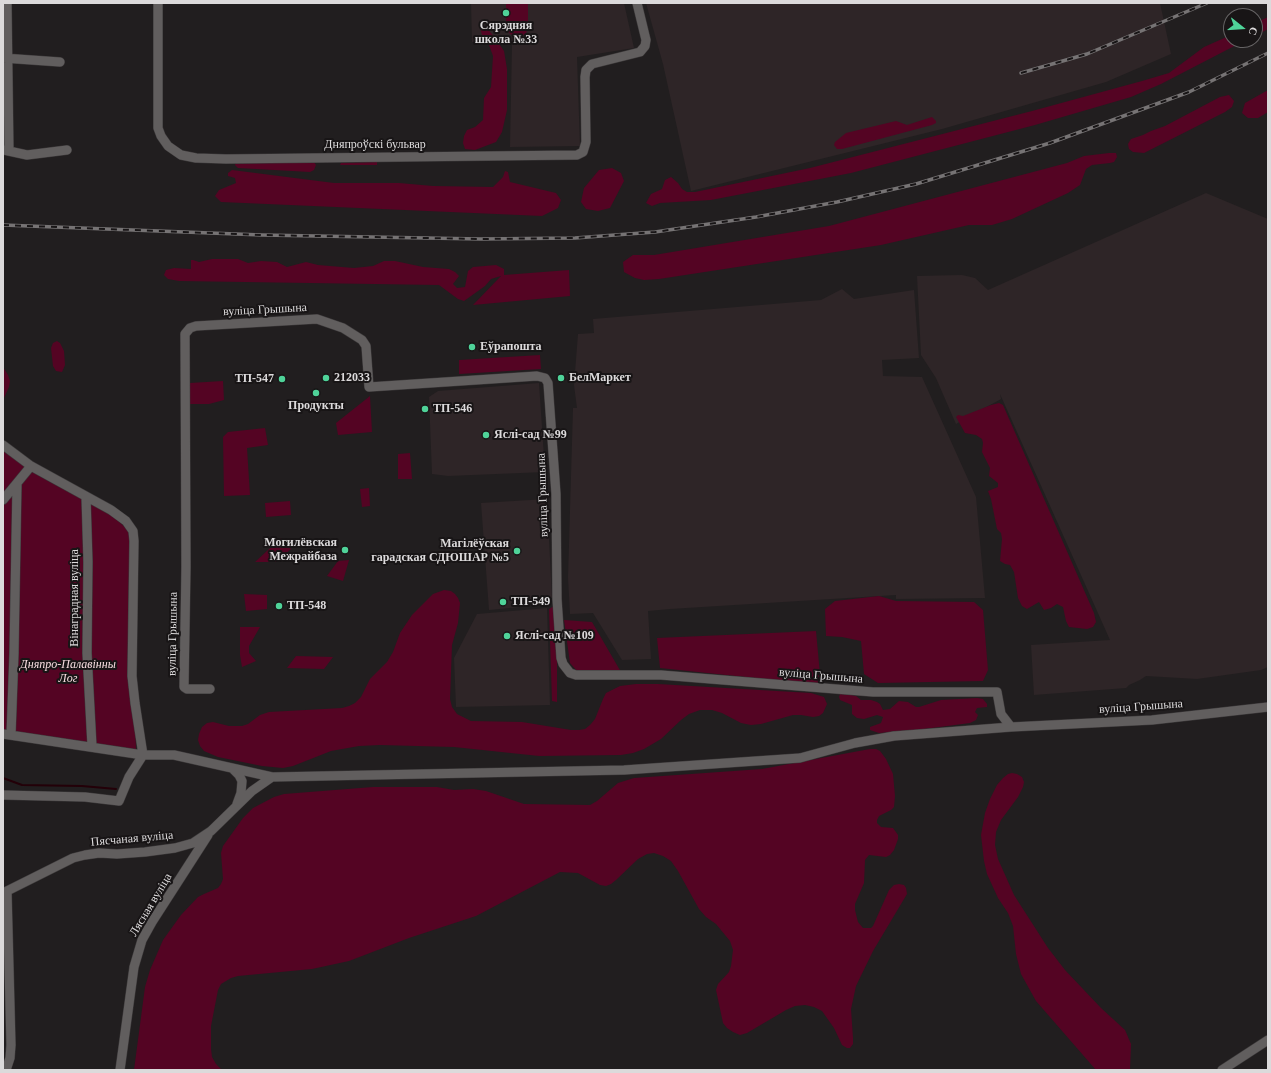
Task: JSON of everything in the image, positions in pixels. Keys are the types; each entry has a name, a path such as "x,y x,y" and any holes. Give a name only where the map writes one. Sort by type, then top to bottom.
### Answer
{"street":[{"path":"7,3 5,58 6,151 28,155 67,150"},
{"name":"Дняпроўскі бульвар","path":"158,3 158,128 161,136 168,146 182,155 196,158 226,159 577,155 583,152 586,142 586,70 592,64 640,52 645,46 646,40 637,3"},
{"path":"5,58 60,62"},
{"name":"вуліца Грышына","path":"210,689 187,689 184,687 186,567 185,334 190,328 196,326 317,319 343,328 362,340 366,346 369,387 537,376 545,378 548,383 556,494 557,599 561,658 563,664 570,673 576,675 661,675 873,692 997,692 1001,714 1011,727 1152,720 1268,707"},
{"path":"3,445 31,466 105,506 123,518 133,531 132,676 143,755 129,777 119,801 86,798 3,795"},
{"path":"3,500 31,466"},
{"path":"17,484 14,653 7,735 92,746 143,755 174,755 272,777 632,770 800,758 894,736 1011,727"},
{"name":"Вінаградная вуліца","path":"86,497 88,562 87,653 92,746"},
{"path":"233,769 242,781 241,793 237,805"},
{"name":"Пясчаная вуліца","path":"5,892 73,858 84,855 99,853 131,853 175,848 193,843 211,831 252,791 272,777"},
{"name":"Лясная вуліца","path":"120,1070 136,955 152,922 211,831"},
{"path":"5,892 11,1045 10,1058 6,1070"},
{"path":"1222,1070 1268,1040"}],"shaded area":[{"path":"471,3 624,3 634,48 577,57 580,146 510,147 512,44 535,41 472,42"},
{"path":"646,3 1160,3 1171,54 1106,82 942,129 691,191 663,64"},
{"path":"1206,193 1268,219 1268,667 1261,670 1197,679 1146,676 1126,688 1034,695 1031,645 1110,640 1000,394 1001,399 956,424 936,378 921,355 917,276 962,275 975,278 988,290"},
{"path":"842,289 854,299 914,290 919,358 882,360 883,376 922,377 976,497 985,598 896,599 896,595 648,611 651,659 622,660 593,613 570,614 568,578 573,408 577,408 574,385 578,334 594,333 593,319 821,300"},
{"name":"Яслі-сад №99","path":"539,383 545,472 448,476 432,474 429,397 438,391"},
{"name":"Магілёўская гарадская СДЮШАР №5","path":"547,499 552,598 520,600 520,607 489,610 481,503"},
{"name":"Яслі-сад №109","path":"547,608 550,705 456,707 454,658 477,614"}],"green space":[{"path":"506,3 528,3 528,28 526,33 522,36 514,37 507,31"},
{"path":"1268,17 1268,29 1263,32 1263,19"},
{"path":"480,27 487,28 504,51 507,69 507,110 502,132 496,142 475,150 465,149 463,143 464,136 467,130 475,127 483,120 484,98 491,87 493,56 489,45 482,35"},
{"path":"1223,39 1223,48 1231,48 1161,84 1131,97 1035,125 851,173 711,200 660,203 652,206 646,203 651,194 662,189 665,180 671,177 682,189 687,192 695,192 810,168 1032,111 1169,73 1204,47"},
{"path":"1268,90 1268,112 1258,118 1248,118 1242,113 1245,103"},
{"path":"1229,95 1234,101 1232,107 1225,112 1144,153 1133,152 1129,149 1128,144 1131,139 1165,126 1220,97"},
{"path":"932,117 936,123 932,125 842,149 837,149 834,145 835,142 846,133 896,121 907,125"},
{"path":"1116,153 1117,157 1114,162 1092,165 1086,169 1080,185 1068,193 1012,219 992,225 969,225 881,245 659,279 644,280 635,278 624,272 623,262 633,255 654,255 829,226 1067,163 1084,156"},
{"path":"236,161 313,161 316,165 314,170 310,172 238,168 235,165"},
{"path":"377,162 377,165 340,165 341,163"},
{"path":"612,168 621,173 624,181 610,208 598,211 586,209 581,202 584,188 599,170"},
{"path":"232,170 334,183 399,183 433,186 493,187 503,177 505,171 508,172 510,182 556,193 561,200 558,208 542,216 221,202 215,196 219,190 236,183 235,178 228,176 228,173"},
{"path":"212,259 238,259 248,263 261,261 277,262 287,267 306,262 318,265 354,268 373,266 384,261 395,261 423,267 449,269 459,276 453,284 457,288 465,287 468,271 473,267 496,265 504,269 504,275 569,270 570,296 473,305 501,276 491,279 485,286 464,301 458,299 439,285 179,281 168,279 164,275 166,270 174,268 191,269 191,260 199,262"},
{"path":"57,341 60,343 64,351 65,365 62,372 56,371 53,366 51,348 53,343"},
{"path":"540,355 541,369 459,374 459,360"},
{"path":"3,367 10,381 3,400"},
{"path":"223,381 224,400 209,404 189,404 190,383"},
{"path":"370,396 372,432 338,435 336,423"},
{"path":"999,403 1003,405 1094,613 1096,622 1093,627 1087,629 1069,627 1063,607 1057,604 1044,610 1039,602 1027,609 1022,606 1018,598 1014,572 1010,565 1000,561 1002,539 1001,533 997,529 988,491 998,487 998,483 989,476 990,468 982,452 982,439 976,435 965,433 956,417 958,415 963,416"},
{"path":"265,428 268,445 247,448 250,495 224,496 223,437 228,432"},
{"name":"Дняпро-Палавінны Лог","path":"3,449 41,477 112,515 130,532 136,751 3,731"},
{"path":"410,453 412,479 398,479 398,454"},
{"path":"369,488 370,506 362,507 360,489"},
{"path":"290,501 291,515 266,517 265,503"},
{"path":"281,538 291,549 276,562 255,562"},
{"path":"349,560 343,581 327,576 338,561"},
{"path":"444,590 451,591 455,594 460,603 458,623 452,645 450,699 452,707 457,714 471,721 522,722 571,730 585,729 595,719 606,693 620,686 636,684 811,693 824,697 827,704 823,713 819,716 813,717 793,715 761,724 751,725 741,723 722,713 712,710 700,710 689,714 661,739 644,749 621,755 539,756 454,747 380,745 359,746 331,751 293,766 283,768 262,766 218,757 204,751 200,746 198,740 199,734 202,727 207,723 213,722 229,726 242,726 248,724 260,715 269,712 342,708 355,703 361,697 370,679 387,662 393,652 400,633 412,615 433,594"},
{"path":"244,594 267,595 267,609 246,611"},
{"path":"879,596 896,601 974,602 983,610 988,670 983,681 878,683 864,674 861,641 842,637 826,636 825,609 835,601"},
{"path":"554,606 557,610 557,702 552,701 549,609"},
{"path":"564,620 592,622 621,672 577,671 570,663"},
{"path":"240,627 260,627 249,646 249,653 256,661 242,667 240,655"},
{"path":"816,631 821,685 660,668 657,638"},
{"path":"296,656 333,657 324,669 287,668"},
{"path":"843,693 856,696 861,700 871,700 877,702 883,710 890,709 899,701 908,702 916,707 919,707 941,700 977,698 983,699 987,704 987,707 977,708 975,712 978,715 976,720 970,723 909,731 879,733 870,730 870,727 881,723 883,717 877,715 864,719 857,718 852,714 852,705 840,700 840,694"},
{"path":"870,749 880,751 886,759 893,774 895,796 894,807 879,816 877,823 881,827 893,828 898,835 898,839 894,850 890,855 886,857 869,855 865,860 864,883 855,904 858,922 863,928 871,928 873,926 889,890 894,885 904,885 907,894 873,951 856,986 851,1009 853,1044 850,1048 842,1045 834,1028 822,1011 805,1005 795,1006 786,1010 747,1033 740,1035 727,1028 723,1023 716,990 718,984 729,972 731,966 733,950 730,941 716,924 706,917 699,909 671,861 654,853 647,854 638,859 616,880 606,886 600,885 578,873 560,872 476,916 409,938 349,961 312,969 238,976 231,978 221,984 218,990 211,1026 212,1057 222,1070 134,1070 145,987 150,970 163,940 181,915 198,897 218,888 221,884 223,879 221,853 223,846 243,818 253,808 274,797 284,794 373,787 437,787 454,790 473,789 486,791 524,804 590,805 618,783 634,778 762,769"},
{"path":"1012,773 1022,777 1024,782 1018,797 1001,820 996,832 995,845 998,859 1014,895 1048,948 1065,970 1101,1008 1125,1030 1131,1044 1130,1070 1096,1070 1036,1001 1021,974 1016,954 1013,926 1008,913 998,898 987,874 981,835 985,813 997,785 1008,774"}],"waterway":[{"path":"3,778 22,785 82,786 116,789"}],"railway":[{"path":"1021,73 1087,54 1207,3"},
{"path":"3,225 262,235 481,239 575,238 655,232 756,217 837,202 916,184 1050,143 1189,92 1268,53"}],"place":[{"name":"Сярэдняя школа №33","path":"506,13"},
{"name":"Еўрапошта","path":"472,347"},
{"name":"212033","path":"326,378"},
{"name":"БелМаркет","path":"561,378"},
{"name":"ТП-547","path":"282,379"},
{"name":"Продукты","path":"316,393"},
{"name":"ТП-546","path":"425,409"},
{"name":"Яслі-сад №99","path":"486,435"},
{"name":"Могилёвская Межрайбаза","path":"345,550"},
{"name":"Магілёўская гарадская СДЮШАР №5","path":"517,551"},
{"name":"ТП-549","path":"503,602"},
{"name":"ТП-548","path":"279,606"},
{"name":"Яслі-сад №109","path":"507,636"}]}
